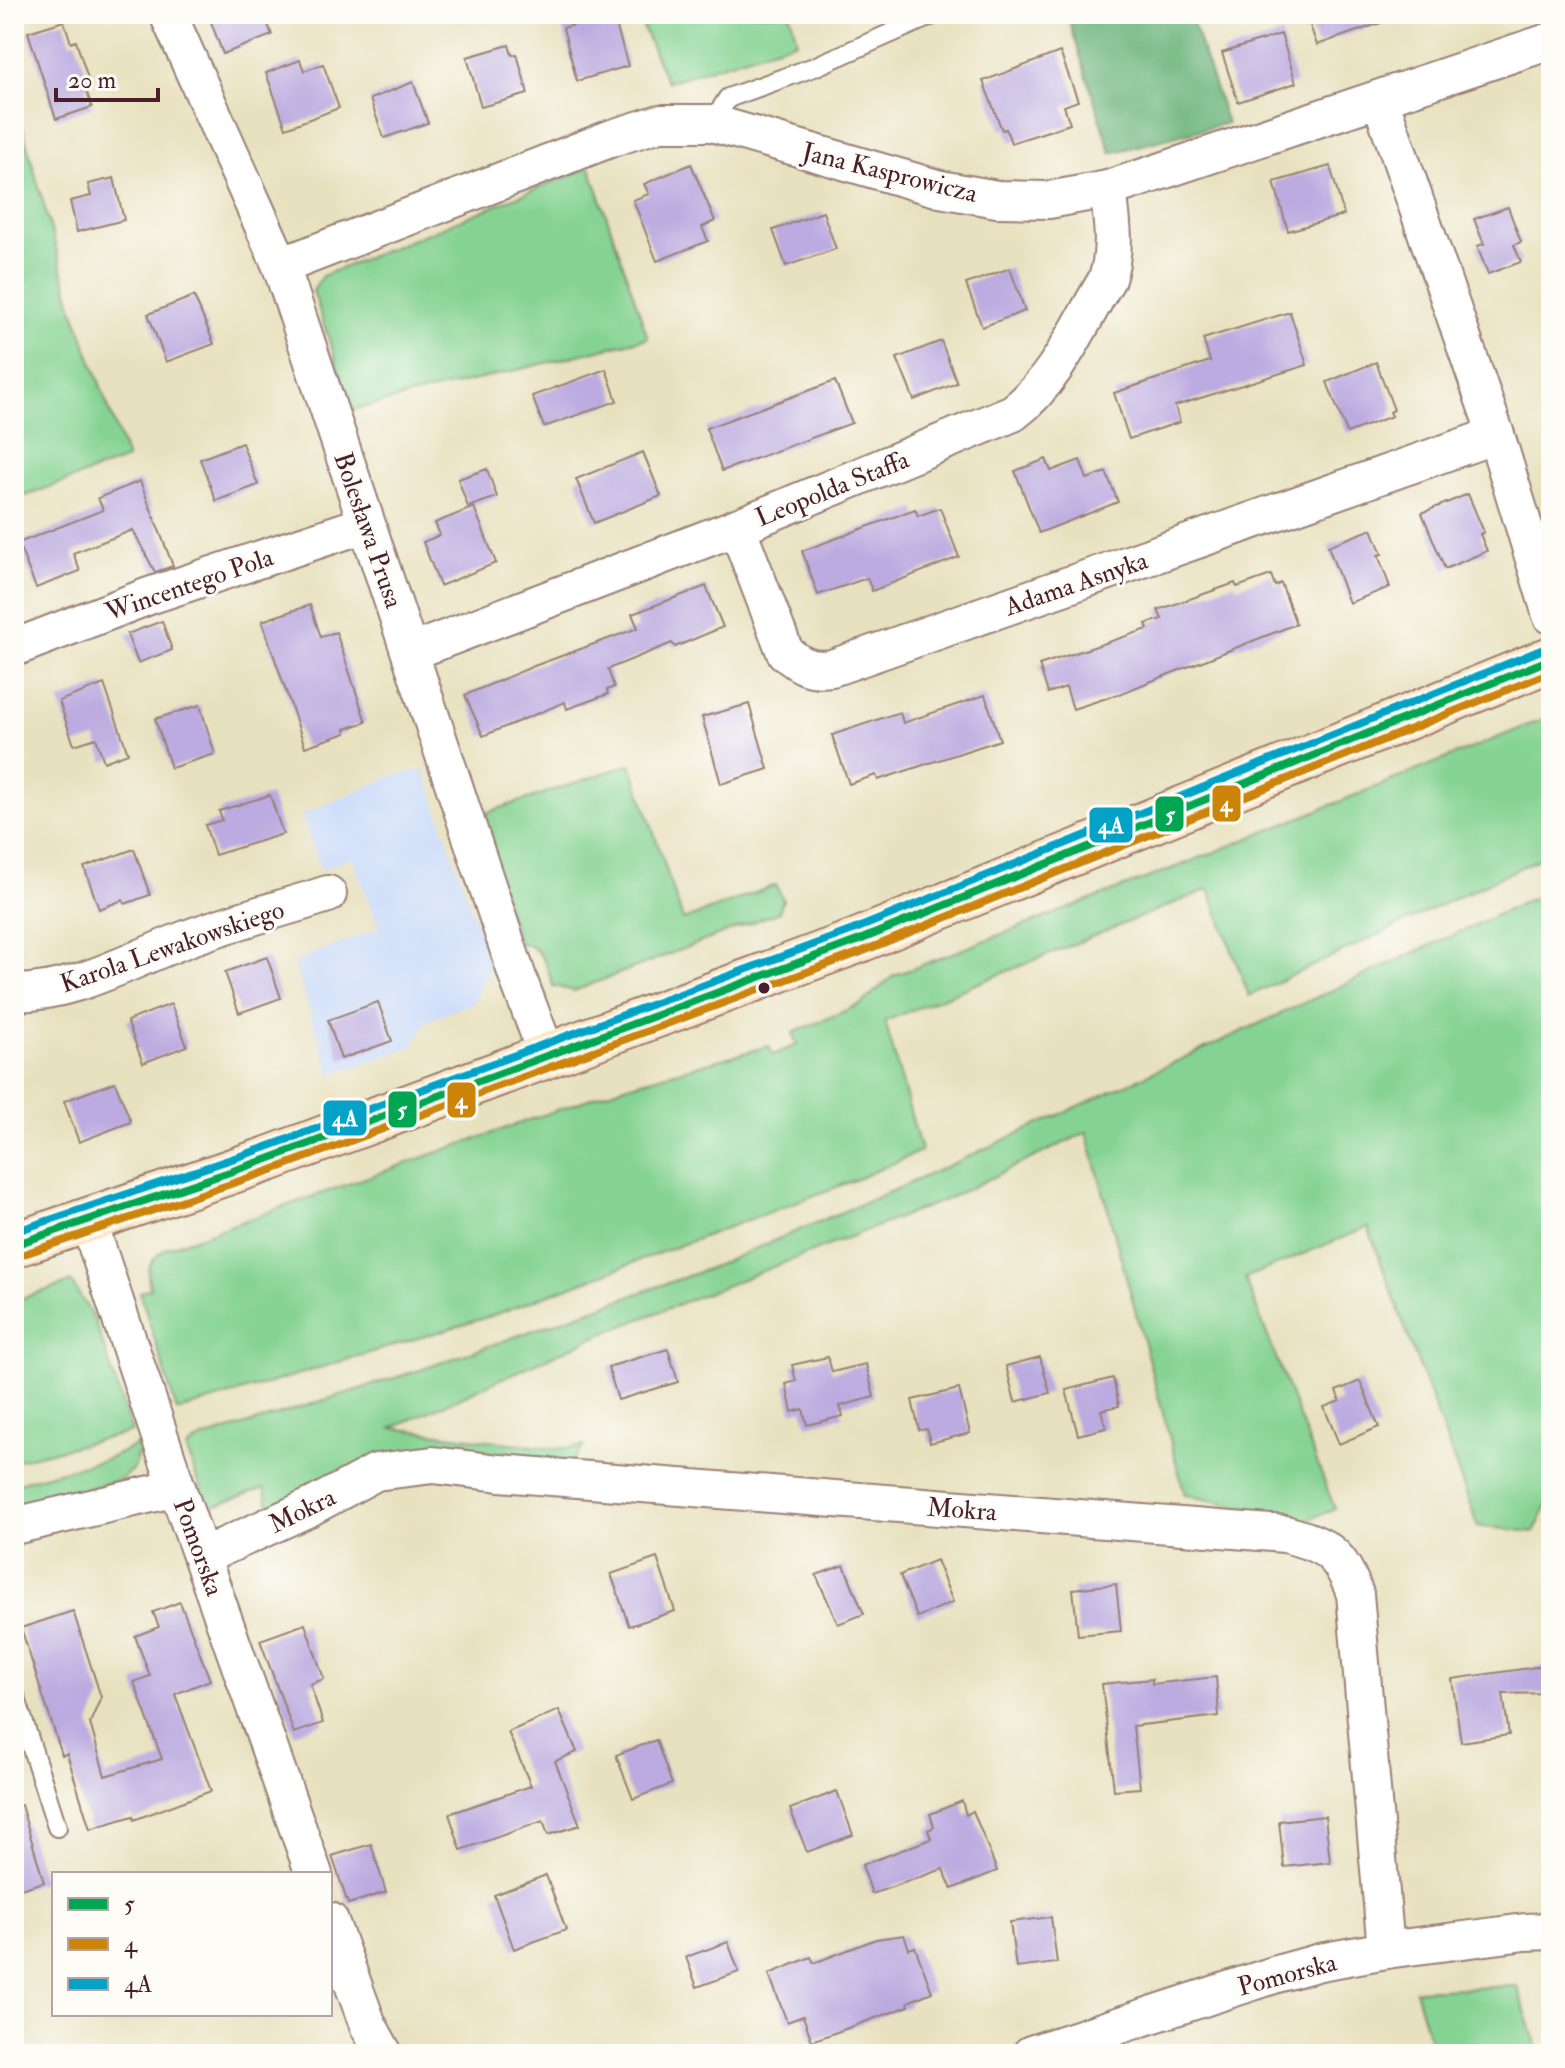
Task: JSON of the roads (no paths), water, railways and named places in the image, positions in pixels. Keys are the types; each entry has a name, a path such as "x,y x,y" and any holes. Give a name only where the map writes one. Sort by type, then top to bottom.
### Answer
{"main road":[{"path":"14,1245 268,1159 857,941 1551,659"}],"street":[{"name":"Bolesława Prusa","path":"168,14 281,266 519,981 547,1055"},
{"name":"Jana Kasprowicza","path":"281,266 612,138 660,123 712,123 940,189 997,199 1049,200 1108,189 1551,41"},
{"path":"1380,99 1496,435 1551,615"},
{"name":"Leopolda Staffa","path":"411,652 737,527 1013,413 1032,399 1046,382 1107,279 1115,241 1108,189"},
{"name":"Adama Asnyka","path":"737,527 785,652 801,666 824,669 1496,435"},
{"name":"Wincentego Pola","path":"14,648 149,596 366,524"},
{"name":"Karola Lewakowskiego","path":"14,993 30,993 91,978 194,935 328,894"},
{"name":"Pomorska","path":"88,1220 177,1488 313,1872"},
{"name":"Mokra","path":"203,1556 311,1507 376,1472 433,1465 515,1475 1285,1534 1315,1542 1337,1556 1355,1594 1386,1950"},
{"path":"14,1526 177,1488"},
{"path":"332,1926 368,2025 384,2054"},
{"name":"Pomorska","path":"1031,2054 1320,1962 1386,1950 1551,1931"}],"lane":[{"path":"712,123 728,98 814,67 935,14"},
{"path":"14,1692 57,1827"}]}
